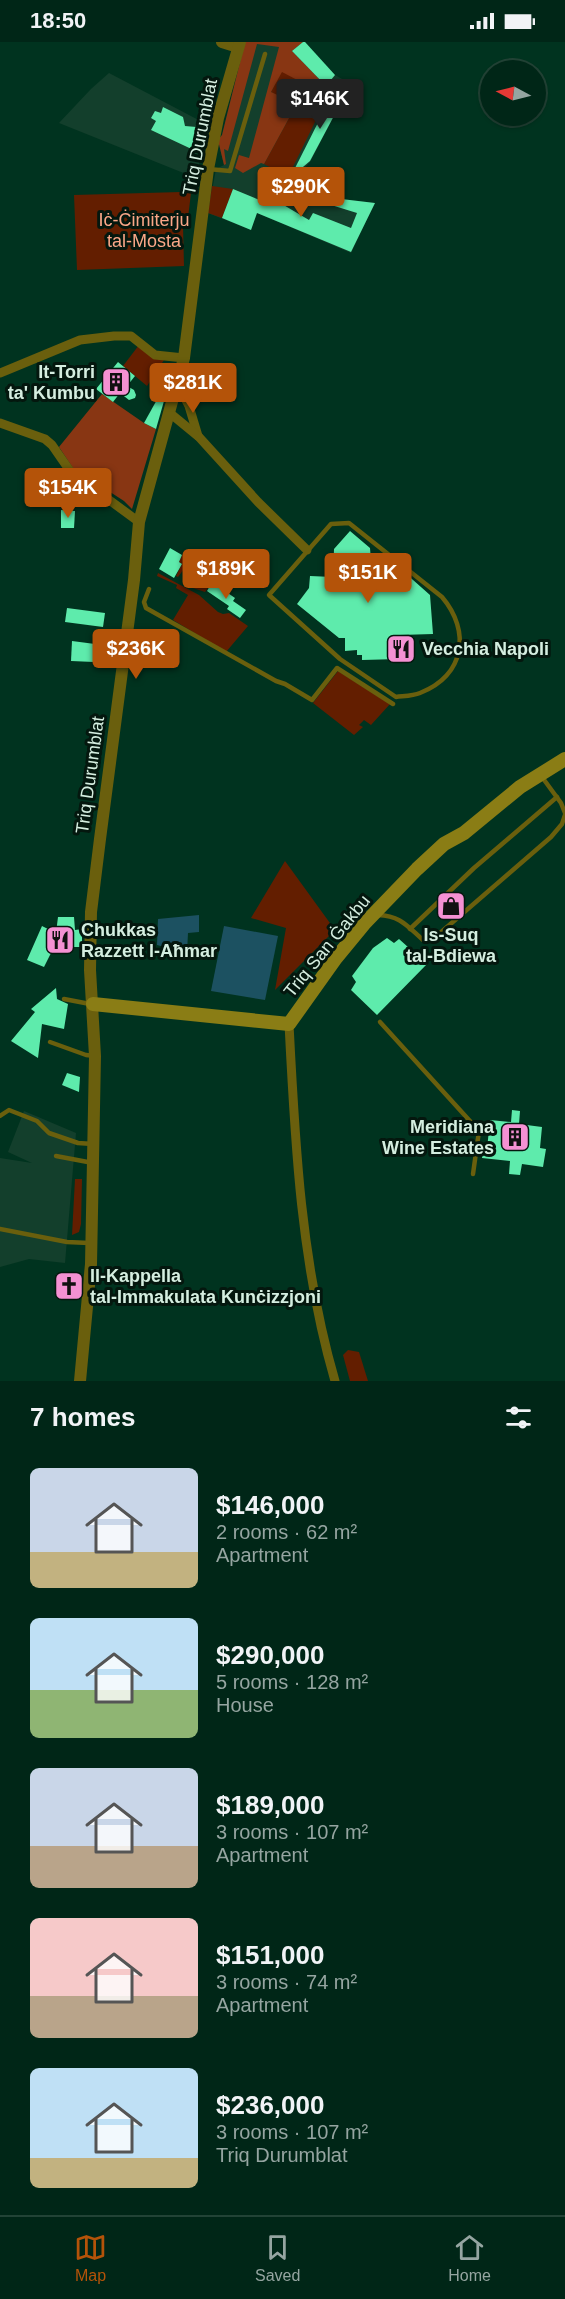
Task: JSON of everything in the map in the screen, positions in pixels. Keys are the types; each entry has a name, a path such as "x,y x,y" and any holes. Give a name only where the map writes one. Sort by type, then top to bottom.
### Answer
{"main road":[{"name":"Triq San Ġakbu","path":"289,1024 336,958 373,915 444,844 464,833 520,787 565,759"},
{"path":"93,1004 289,1024"}],"street":[{"path":"222,42 239,45"},
{"name":"Triq Durumblat","path":"80,1381 90,1288 92,1243 94,1056 90,970 91,912 134,580 139,522 171,414 184,358 208,169 218,118 239,45"},
{"path":"0,373 80,340 114,336 131,336 155,355 184,358"},
{"path":"178,385 189,406 199,437"},
{"path":"171,414 199,437 258,502 307,550"},
{"path":"0,423 45,439 70,471 139,522"},
{"name":"Triq San Ġakbu","path":"289,1024 305,1244 318,1315 335,1381"}],"lane":[{"path":"208,169 230,171 265,54"},
{"path":"349,523 442,597 452,608 460,630 460,650 452,669 419,694 396,697 340,659 269,595 307,550 331,524 349,523"},
{"path":"149,589 144,602 146,608 312,700 337,668 393,704"},
{"path":"373,915 392,916 401,920 423,940 432,940 562,824 565,814 557,797 540,774"},
{"path":"410,929 474,868 557,797"},
{"path":"64,999 93,1004"},
{"path":"380,1022 479,1131 473,1174"},
{"path":"50,1042 94,1056"},
{"path":"0,1116 9,1110 37,1121 49,1133 78,1143 93,1144"},
{"path":"56,1156 93,1163"},
{"path":"0,1229 67,1242 92,1243"}],"shaded area":[{"path":"245,42 305,42 335,75 351,84 310,162 295,178 317,196 375,203 351,253 257,213 251,230 208,213 216,169 224,165 218,140 222,135"},
{"path":"245,42 303,42 292,51 326,86 324,94 282,72 271,92 319,114 316,120 294,109 264,164 261,163 243,173 235,168 239,155 249,158 279,47 257,44 228,151 224,149 226,164 224,165 218,140 222,135"},
{"path":"109,73 208,125 196,178 59,123"},
{"path":"102,394 156,429 132,509 124,501 73,468 59,447"},
{"path":"24,1111 76,1133 65,1263 29,1259 0,1267 0,1158 32,1163 8,1152"}],"green space":[{"path":"282,71 324,94 313,115 271,92"},
{"path":"294,109 316,120 288,177 264,164"},
{"path":"212,186 233,189 222,218 208,213"},
{"name":"Iċ-Ċimiterju tal-Mosta","path":"191,193 187,226 183,226 184,266 77,270 74,195"},
{"path":"139,345 164,360 147,386 123,366"},
{"path":"182,555 216,576 205,592 190,587 184,582 184,569 178,577 176,576 182,564 179,562"},
{"path":"158,573 199,595 218,612 229,613 248,626 226,652 173,620 188,595 176,588 177,585 157,576"},
{"path":"338,671 390,704 371,725 364,720 359,725 363,727 354,735 313,703"},
{"path":"285,861 335,930 275,990 286,928 251,918"},
{"path":"75,1179 82,1179 81,1224 79,1232 72,1235"},
{"path":"348,1350 359,1352 368,1381 350,1381 343,1355"}],"water":[{"path":"199,915 199,932 188,933 187,953 157,945 158,919"},
{"path":"224,926 278,936 265,1000 211,991"}],"building":[{"path":"303,42 335,75 326,86 292,51"},
{"path":"335,89 345,95 310,161 290,178"},
{"path":"163,107 183,117 185,126 208,128 200,153 151,130 156,121 151,118 155,111 161,113"},
{"path":"233,189 262,201 265,194 309,220 313,213 351,228 357,213 315,200 316,196 375,203 351,252 257,213 251,230 222,218"},
{"name":"It-Torri ta' Kumbu","path":"118,362 135,376 127,386 134,390 136,395 135,398 129,400 120,393 113,402 96,389"},
{"path":"159,396 164,401 156,429 144,423"},
{"path":"61,510 75,511 74,528 61,528"},
{"path":"350,531 370,548 372,573 404,572 430,595 433,634 400,635 400,659 362,660 362,655 357,655 357,650 345,651 345,638 339,638 297,604 309,588 310,576 333,577 334,549"},
{"path":"170,548 182,555 179,562 182,564 174,578 159,569"},
{"path":"212,582 235,598 233,601 246,610 240,618 227,609 229,606 207,591"},
{"path":"67,608 105,613 103,627 65,622"},
{"path":"72,641 95,644 94,662 71,661"},
{"name":"Chukkas Razzett l-Aħmar","path":"58,917 74,917 75,930 82,929 82,947 54,947 44,967 27,960 42,926 56,933"},
{"path":"387,938 394,943 399,939 427,964 377,1015 351,990 356,982 352,976 373,948"},
{"path":"56,988 57,999 68,1004 64,1029 42,1024 38,1058 11,1041 35,1012 31,1009"},
{"path":"67,1073 80,1077 79,1092 62,1085"},
{"name":"Meridiana Wine Estates","path":"512,1110 520,1111 519,1124 542,1127 540,1148 546,1149 543,1167 522,1164 520,1175 509,1174 510,1161 482,1158 483,1148 487,1149 490,1120 511,1122"}],"place":[{"name":"It-Torri ta' Kumbu","path":"116,382"},
{"name":"Vecchia Napoli","path":"401,649"},
{"name":"Is-Suq tal-Bdiewa","path":"451,906"},
{"name":"Chukkas Razzett l-Aħmar","path":"60,940"},
{"name":"Meridiana Wine Estates","path":"515,1137"},
{"name":"Il-Kappella tal-Immakulata Kunċizzjoni","path":"69,1286"}]}
